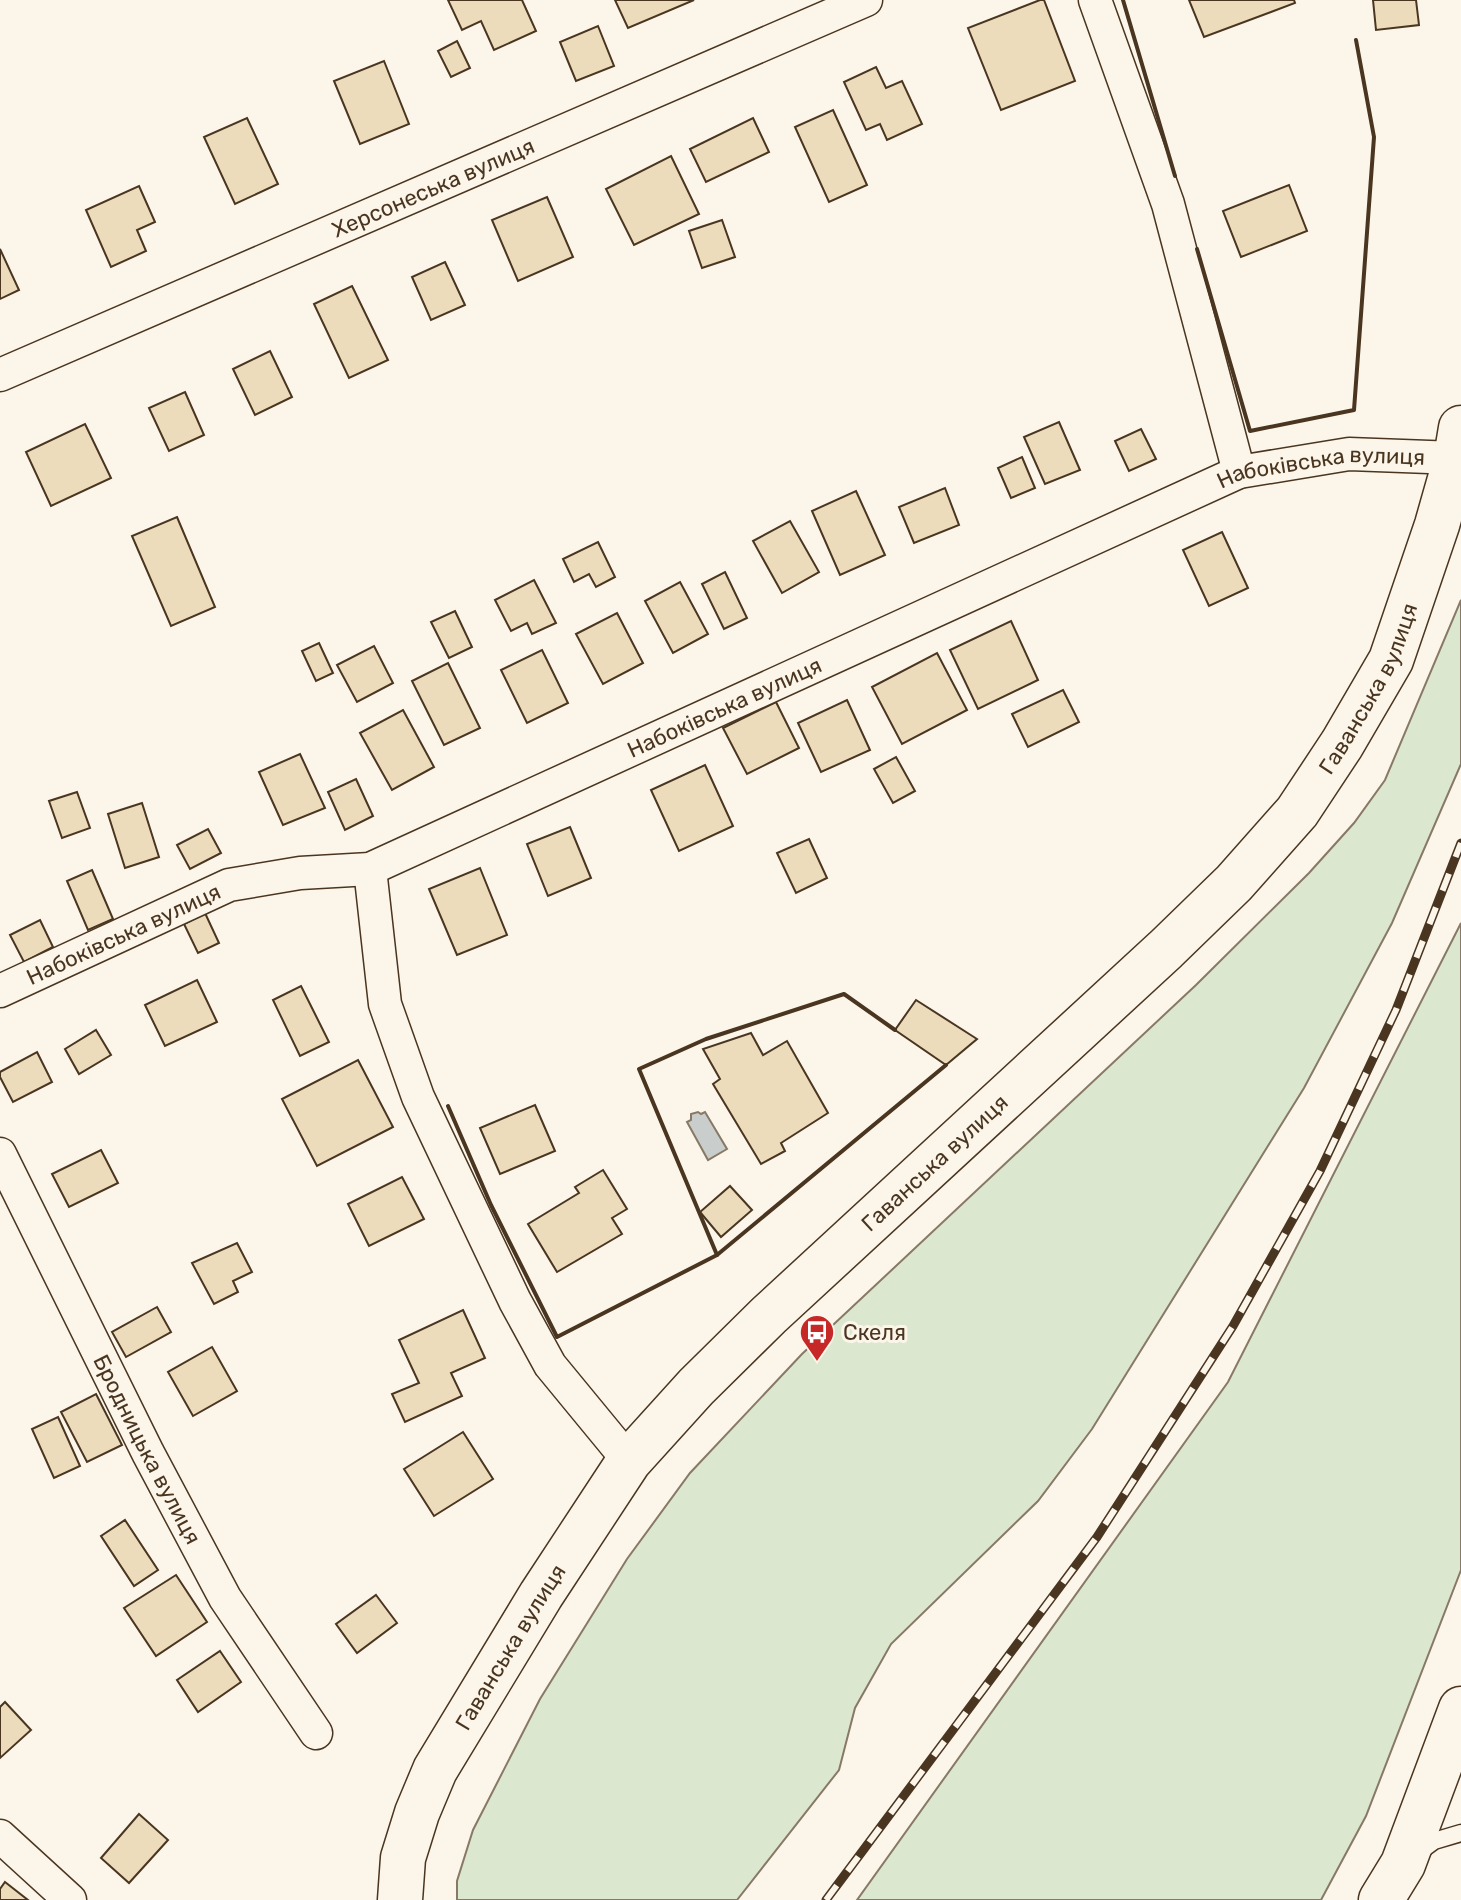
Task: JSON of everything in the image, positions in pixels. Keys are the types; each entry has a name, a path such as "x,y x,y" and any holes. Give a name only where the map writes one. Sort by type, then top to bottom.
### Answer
{"street":[{"name":"Херсонеська вулиця","path":"0,375 866,0"},
{"path":"1095,0 1168,204 1239,472"},
{"name":"Набоківська вулиця","path":"0,991 229,885 300,873 370,869 1239,472 1349,454 1458,443"},
{"name":"Гаванська вулиця","path":"400,1900 403,1858 435,1770 541,1595 629,1461 679,1405 769,1315 1178,938 1234,883 1297,812 1342,744 1391,660 1416,592 1458,443"},
{"path":"370,869 385,1004 418,1097 515,1301 550,1365 629,1461"},
{"name":"Бродницька вулиця","path":"0,1154 148,1453 225,1598 316,1733"},
{"path":"1392,1882 1461,1709"},
{"path":"0,1836 70,1900"}],"lane":[{"path":"1392,1882 1434,1841 1461,1833"}],"green space":[{"path":"1461,600 1461,764 1392,923 1304,1088 1092,1429 1038,1501 891,1644 855,1708 839,1770 737,1900 457,1900 457,1881 473,1830 540,1699 627,1559 690,1473 802,1354 1196,985 1309,873 1354,823 1385,780"},
{"path":"1461,923 1461,1570 1366,1816 1321,1900 857,1900 1228,1382"}],"shaded area":[{"path":"705,1112 727,1149 708,1160 687,1122 691,1120 691,1114"}],"building":[{"path":"448,0 522,0 536,31 494,50 481,21 462,30"},
{"path":"615,0 694,0 628,28"},
{"path":"1044,0 1075,81 1001,110 968,28"},
{"path":"1189,0 1294,0 1295,3 1204,37"},
{"path":"1373,0 1416,0 1419,25 1376,30"},
{"path":"598,26 614,66 576,81 560,42"},
{"path":"457,41 470,68 451,77 438,51"},
{"path":"384,61 409,124 360,144 334,81"},
{"path":"876,67 886,88 902,81 922,124 887,140 880,124 866,130 844,82"},
{"path":"833,110 867,185 829,202 795,127"},
{"path":"247,118 278,184 235,204 204,137"},
{"path":"753,118 769,152 706,182 690,149"},
{"path":"671,156 699,214 634,245 606,189"},
{"path":"1289,185 1307,231 1241,257 1223,211"},
{"path":"139,186 155,222 137,230 146,251 111,267 86,210"},
{"path":"547,197 573,257 518,281 492,220"},
{"path":"722,220 735,257 702,268 689,231"},
{"path":"0,249 19,290 0,299"},
{"path":"445,262 465,305 431,320 412,277"},
{"path":"352,286 388,360 349,378 314,304"},
{"path":"270,351 292,397 255,415 233,369"},
{"path":"185,392 204,435 169,451 149,408"},
{"path":"1059,422 1080,470 1045,484 1024,437"},
{"path":"85,424 111,478 51,506 26,452"},
{"path":"1141,429 1156,459 1129,471 1115,441"},
{"path":"1022,457 1035,488 1011,498 998,468"},
{"path":"945,488 959,525 914,543 899,507"},
{"path":"856,491 885,555 840,575 812,511"},
{"path":"177,517 215,607 171,626 132,536"},
{"path":"790,521 819,572 782,593 753,541"},
{"path":"1222,532 1248,588 1209,606 1183,550"},
{"path":"598,542 615,577 596,587 589,574 574,582 563,559"},
{"path":"725,572 747,618 724,629 702,584"},
{"path":"534,580 556,623 532,634 527,623 511,631 495,600"},
{"path":"680,582 708,634 673,653 645,601"},
{"path":"455,611 472,647 449,658 431,622"},
{"path":"617,613 643,663 603,684 576,634"},
{"path":"1011,621 1038,680 978,709 950,650"},
{"path":"319,643 333,673 316,681 302,651"},
{"path":"374,646 393,683 357,702 337,665"},
{"path":"542,650 568,703 527,723 501,670"},
{"path":"937,653 967,710 902,744 872,687"},
{"path":"448,663 480,728 444,745 412,681"},
{"path":"1063,690 1079,722 1028,747 1012,714"},
{"path":"847,700 870,750 821,772 798,723"},
{"path":"776,702 799,748 747,774 723,728"},
{"path":"403,710 434,767 392,790 360,733"},
{"path":"300,754 325,808 283,825 259,772"},
{"path":"896,757 915,791 893,803 874,769"},
{"path":"705,765 733,826 679,851 651,790"},
{"path":"356,779 373,816 345,830 328,792"},
{"path":"77,792 90,828 62,838 49,801"},
{"path":"142,803 159,857 125,868 108,814"},
{"path":"570,827 591,878 548,896 527,844"},
{"path":"208,829 221,853 190,869 177,845"},
{"path":"809,839 827,878 796,893 777,853"},
{"path":"480,868 507,935 457,955 429,889"},
{"path":"92,870 113,919 88,930 67,881"},
{"path":"205,913 219,943 198,953 184,924"},
{"path":"40,920 53,947 24,962 10,935"},
{"path":"197,980 217,1022 165,1046 145,1005"},
{"path":"301,986 329,1042 300,1056 273,1000"},
{"path":"916,1000 977,1039 946,1065 895,1030"},
{"path":"96,1030 111,1055 79,1074 65,1049"},
{"path":"751,1033 763,1055 787,1041 828,1113 781,1143 785,1151 761,1164 713,1084 720,1079 703,1049"},
{"path":"37,1052 52,1082 13,1102 0,1072"},
{"path":"358,1060 393,1127 317,1166 282,1099"},
{"path":"535,1105 555,1151 500,1174 480,1128"},
{"path":"101,1150 118,1183 69,1207 52,1174"},
{"path":"603,1170 627,1209 612,1218 622,1234 557,1272 528,1224 579,1193 575,1187"},
{"path":"402,1177 424,1219 369,1246 348,1204"},
{"path":"730,1186 752,1210 721,1237 700,1212"},
{"path":"237,1243 252,1272 233,1281 238,1292 214,1304 192,1263"},
{"path":"157,1307 171,1332 126,1357 112,1332"},
{"path":"463,1310 485,1358 451,1373 462,1396 405,1422 392,1394 419,1383 399,1340"},
{"path":"212,1347 237,1391 193,1416 168,1372"},
{"path":"96,1394 122,1445 87,1462 61,1412"},
{"path":"58,1417 80,1466 54,1478 32,1429"},
{"path":"463,1432 493,1479 434,1516 404,1469"},
{"path":"125,1520 158,1570 134,1586 101,1536"},
{"path":"176,1575 207,1622 156,1656 124,1608"},
{"path":"376,1595 397,1623 357,1653 336,1624"},
{"path":"220,1651 241,1682 198,1712 177,1680"},
{"path":"5,1702 31,1730 0,1758 0,1707"},
{"path":"139,1814 168,1840 129,1883 101,1858"},
{"path":"5,1882 28,1900 0,1900 0,1889"}],"railway":[{"path":"826,1900 1097,1537 1233,1326 1320,1171 1396,1010 1461,843"}],"wall":[{"path":"1123,0 1175,176"},
{"path":"1197,249 1250,431 1354,410 1374,137 1356,40"},
{"path":"717,1255 639,1069 706,1039 844,994 895,1030"},
{"path":"448,1106 491,1205 557,1337 717,1255 946,1065"}],"place":[{"name":"Скеля","path":"817,1363"}]}
